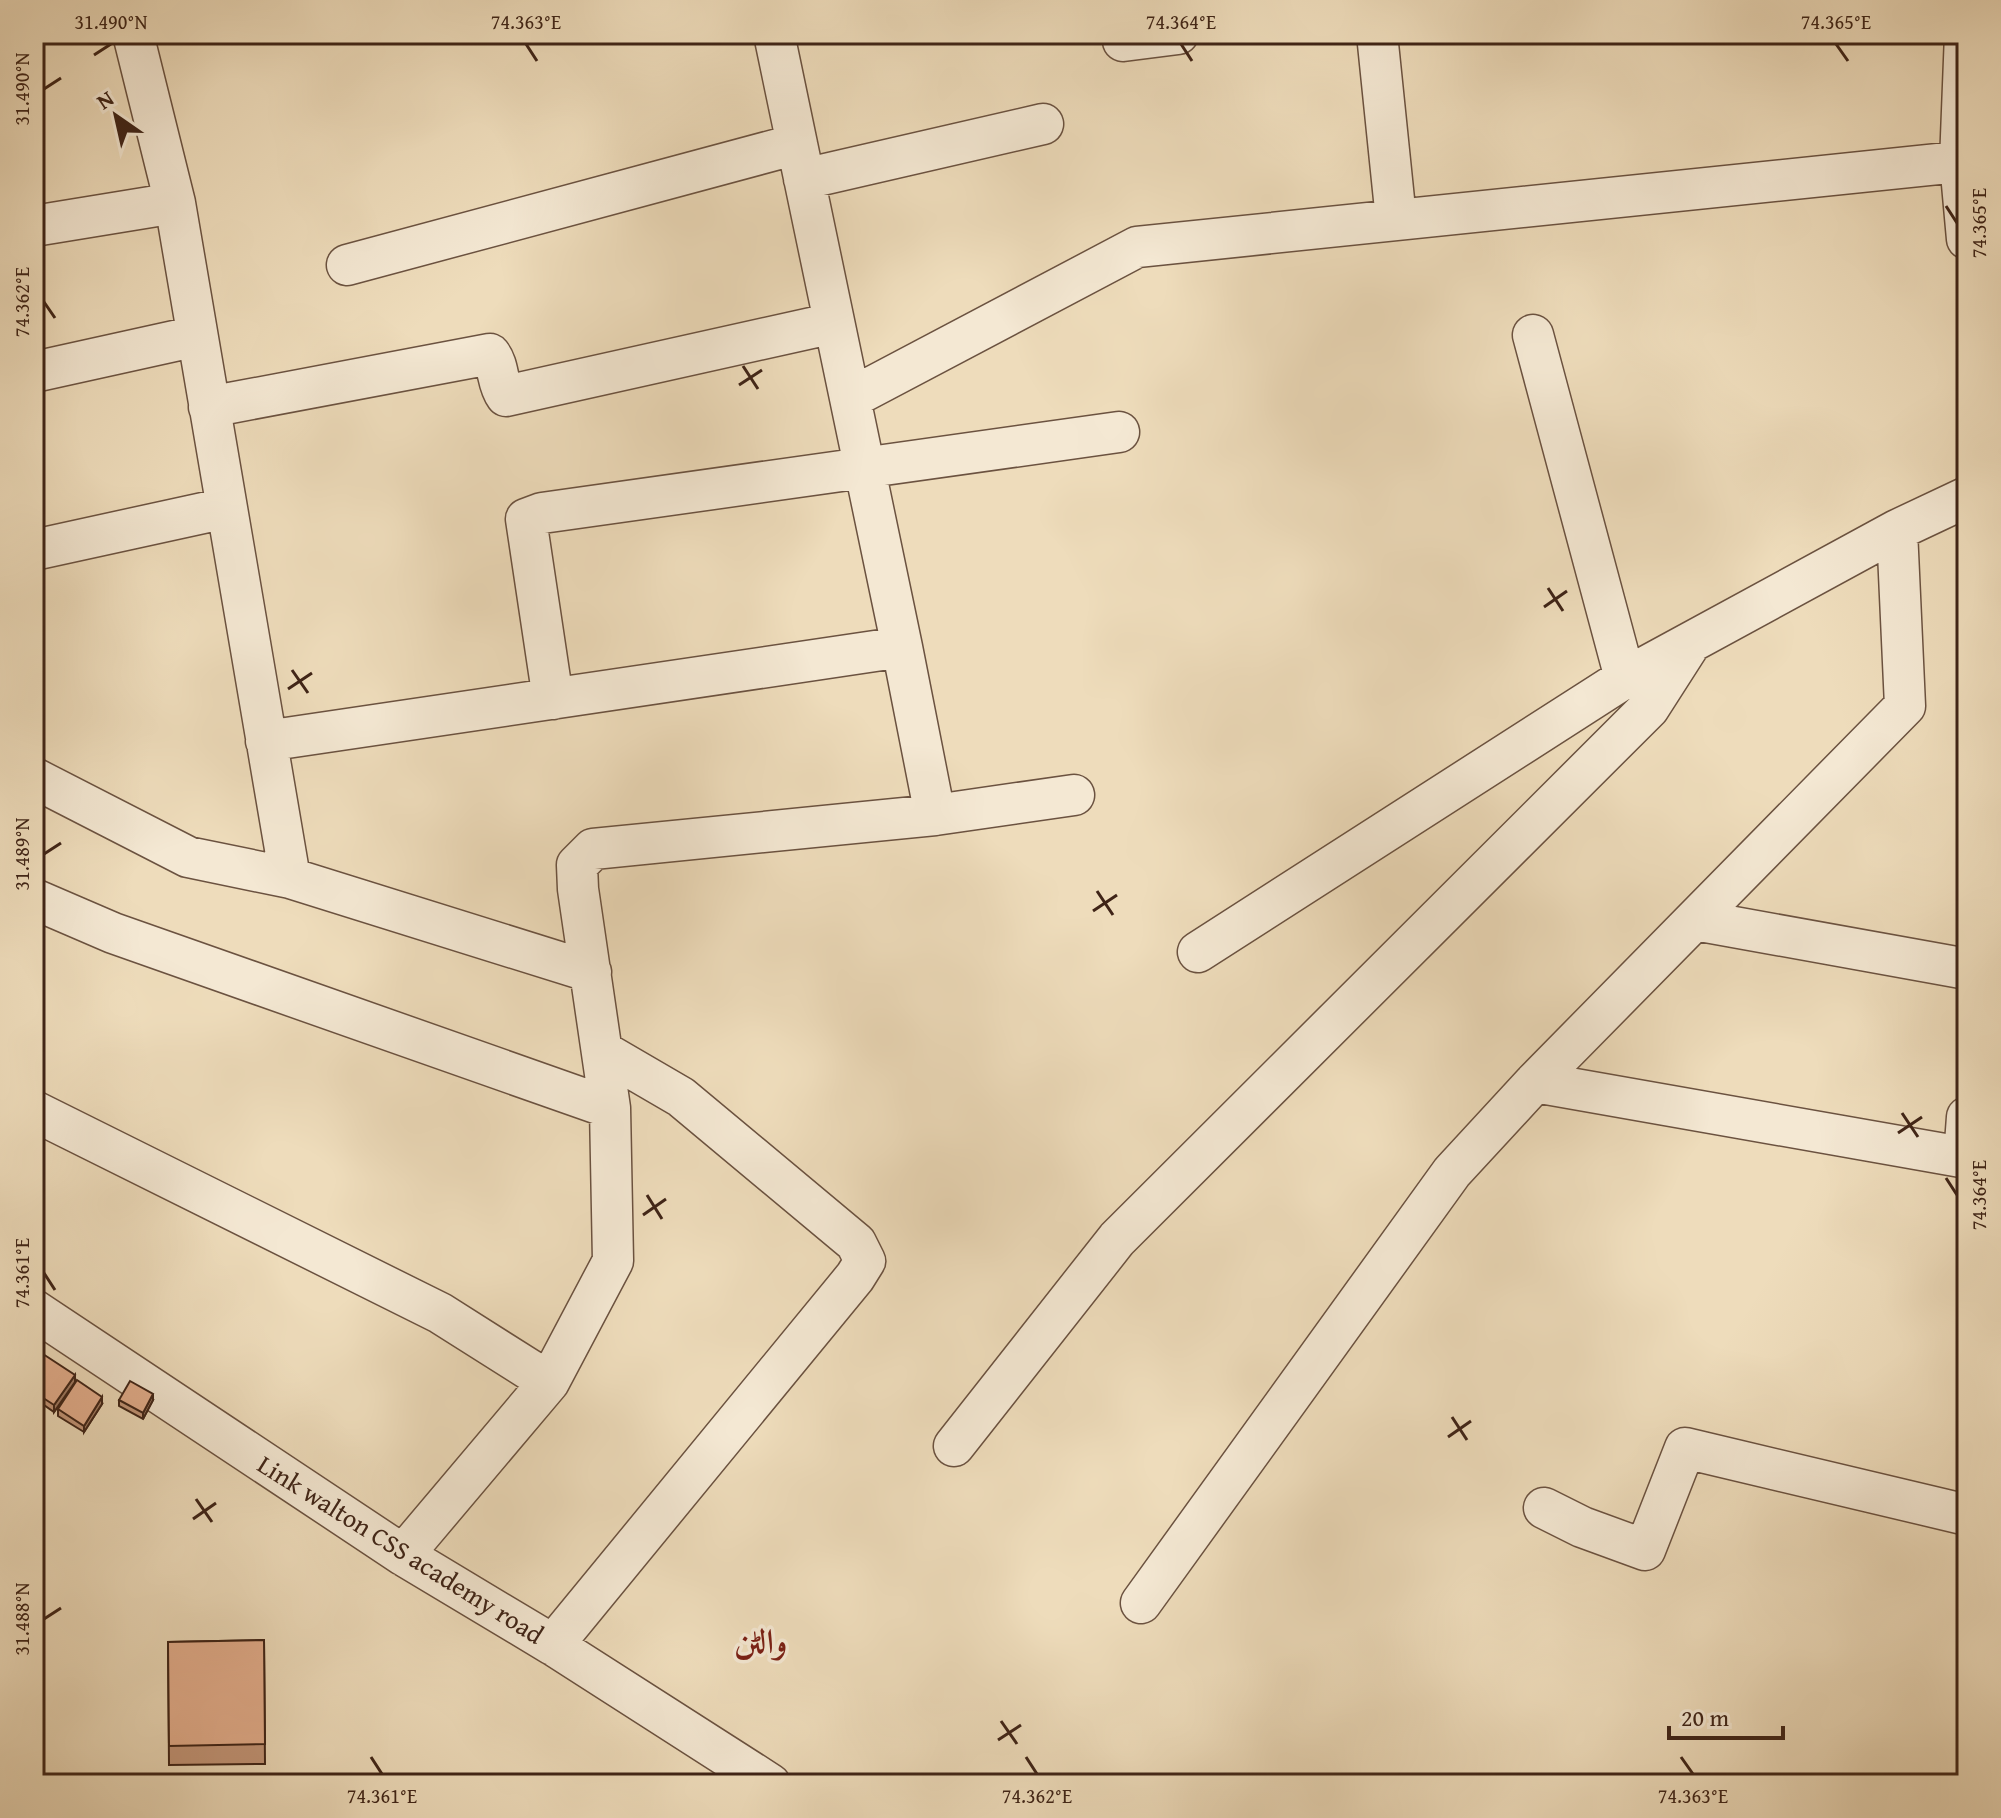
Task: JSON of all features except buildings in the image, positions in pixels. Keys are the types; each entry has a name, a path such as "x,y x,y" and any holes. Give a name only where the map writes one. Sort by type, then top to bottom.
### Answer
{"street":[{"path":"133,34 175,203 290,878"},
{"path":"774,34 935,815"},
{"path":"1123,41 1178,34"},
{"path":"1377,34 1396,219"},
{"path":"1965,34 1967,239"},
{"path":"347,265 800,162 1043,124"},
{"path":"851,398 1137,247 1964,162"},
{"path":"34,226 175,203"},
{"path":"209,407 490,354 497,363 499,385 506,396 834,323"},
{"path":"1533,335 1625,678"},
{"path":"34,372 197,336"},
{"path":"553,699 526,519 542,513 1119,432"},
{"path":"1198,952 1625,678 1897,530 1967,497"},
{"path":"34,550 226,508"},
{"path":"1141,1603 1452,1172 1535,1082 1905,706 1897,530"},
{"path":"954,1446 1117,1239 1649,708 1690,644"},
{"path":"266,741 902,647"},
{"path":"34,778 188,857 290,878 591,972"},
{"path":"403,1555 549,1382 613,1261 610,1108 577,865 593,849 935,815 1074,795"},
{"path":"34,899 113,933 610,1108"},
{"path":"1695,920 1967,969"},
{"path":"553,1645 865,1261 856,1243 681,1097 602,1051"},
{"path":"1535,1082 1966,1158 1967,1117"},
{"path":"34,1111 440,1313 549,1382"},
{"name":"Link walton CSS academy road","path":"34,1310 403,1555 553,1645 770,1784"},
{"path":"1544,1508 1582,1527 1645,1550 1685,1448 1967,1515"}],"district":[{"name":"والٹن","path":"761,1640"}]}
